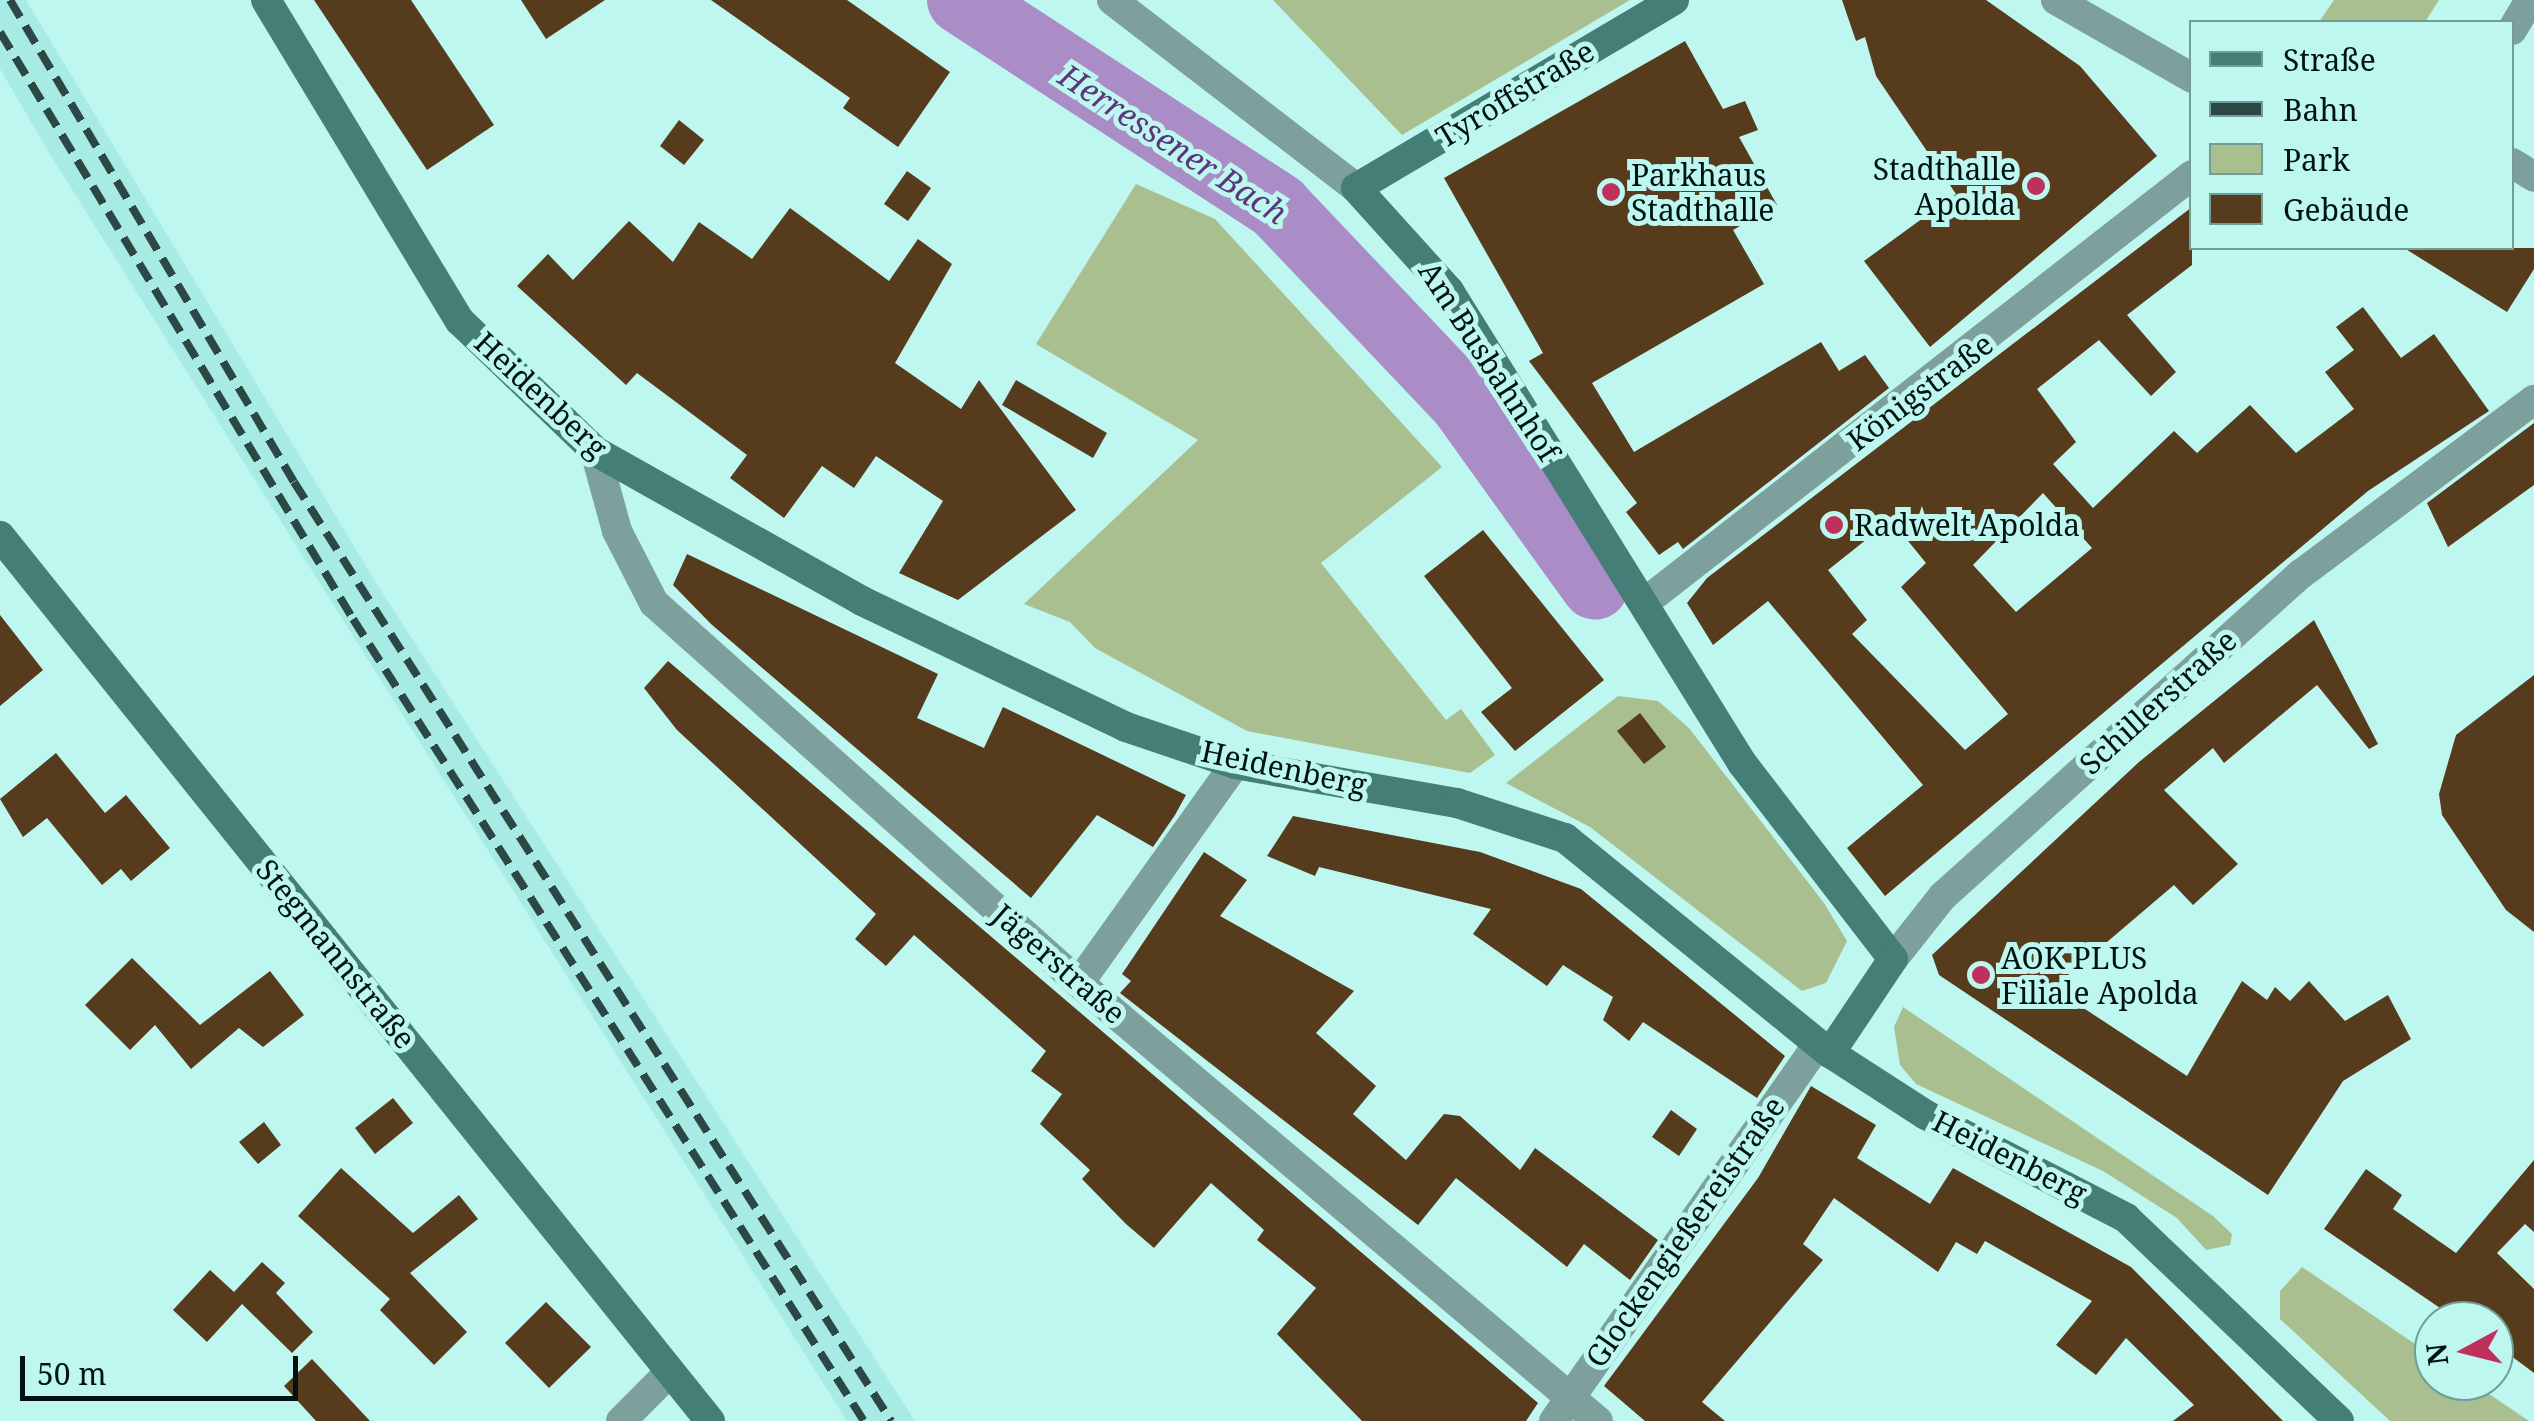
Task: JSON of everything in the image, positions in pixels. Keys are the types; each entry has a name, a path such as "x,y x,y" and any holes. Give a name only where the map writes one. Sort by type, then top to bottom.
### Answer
{"main road":[{"name":"Heidenberg","path":"266,0 460,321 595,452 862,601 1126,727 1235,764 1457,804 1565,838 1824,1048 1926,1114 2126,1218 2339,1421"},
{"name":"Tyroffstraße","path":"1356,188 1674,0"},
{"name":"Am Busbahnhof","path":"1356,188 1450,291 1644,602"},
{"name":"Stegmannstraße","path":"0,536 710,1421"},
{"path":"1644,602 1742,763 1893,959"},
{"name":"Schillerstraße","path":"1824,1048 1893,959"}],"street":[{"name":"Am Busbahnhof","path":"1112,0 1356,188"},
{"path":"2056,0 2189,76"},
{"path":"2514,27 2530,0"},
{"name":"Königstraße","path":"1644,602 2189,177"},
{"name":"Schillerstraße","path":"1893,959 1943,896 2301,574 2534,400"},
{"name":"Jägerstraße","path":"595,452 617,531 654,603 1562,1409 1598,1421"},
{"path":"1079,983 1235,764"},
{"name":"Glockengießereistraße","path":"1562,1409 1824,1048"},
{"path":"621,1421 670,1372"}],"shaded area":[{"path":"0,0 26,0 373,578 915,1421 847,1421 51,156 0,69"}],"green space":[{"path":"1273,0 1630,0 1402,135"},
{"path":"2334,0 2439,0 2426,20 2320,20"},
{"path":"1136,184 1215,219 1442,467 1321,563 1446,720 1461,709 1495,755 1470,773 1247,731 1095,648 1070,622 1024,604 1198,440 1036,344"},
{"path":"1618,696 1658,701 1689,728 1824,903 1847,941 1826,983 1802,991 1590,827 1506,783"},
{"path":"1903,1007 2213,1216 2232,1234 2230,1245 2206,1250 2177,1218 2103,1171 1916,1084 1900,1065 1894,1027"},
{"path":"2302,1267 2414,1343 2414,1401 2500,1401 2529,1421 2390,1421 2280,1319 2280,1291"}],"building":[{"path":"314,0 411,0 494,125 427,170"},
{"path":"521,0 605,0 546,39"},
{"path":"711,0 847,0 950,72 898,147 843,108 850,98"},
{"name":"Stadthalle Apolda","path":"1842,0 1986,0 2080,66 2157,156 1930,347 1864,261 1956,194 1876,76 1865,37 1856,41"},
{"path":"1685,41 1723,109 1745,101 1758,130 1739,137 1777,205 1733,230 1764,284 1592,383 1634,452 1821,342 1839,371 1865,355 1889,388 1683,549 1678,542 1659,555 1626,512 1637,503 1529,361 1543,353 1444,178"},
{"path":"679,120 704,140 684,165 660,146"},
{"path":"907,171 931,188 908,221 884,204"},
{"path":"790,208 889,281 918,239 952,264 895,363 961,409 979,380 1076,510 958,600 899,573 943,501 876,456 854,488 822,466 784,518 730,478 747,455 637,373 626,385 517,286 548,254 573,280 629,221 673,262 699,222 752,259"},
{"path":"2189,209 2192,265 2127,315 2176,372 2151,396 2099,340 2037,389 2076,442 2053,464 2093,508 2174,431 2197,453 2250,405 2296,453 2354,409 2325,372 2354,350 2336,327 2363,307 2401,358 2434,334 2489,411 2368,491 1885,896 1847,848 1923,785 1768,601 1713,645 1687,603 1707,578","holes":["2043,493 2092,548 2016,612 1973,565","1891,520 1926,563 1901,587 2008,714 1965,750 1852,634 1867,620 1828,570"]},
{"path":"2534,248 2534,269 2507,312 2407,250"},
{"path":"1016,380 1107,433 1093,458 1002,405"},
{"path":"2534,423 2534,485 2448,547 2427,503"},
{"path":"1483,530 1604,680 1515,751 1481,712 1512,688 1424,576"},
{"path":"687,554 938,674 917,718 984,748 1003,707 1186,795 1153,847 1097,815 1031,898 711,624 673,585"},
{"path":"0,615 43,670 0,706"},
{"path":"2314,620 2378,744 2369,749 2317,685 2224,763 2213,748 2164,790 2238,864 2193,905 2174,885 2053,988 2187,1076 2242,981 2267,1000 2275,987 2290,1001 2309,981 2345,1021 2388,995 2411,1039 2343,1081 2268,1195 1939,975 1932,955 2139,762"},
{"path":"668,661 1538,1403 1526,1421 1362,1421 1277,1334 1316,1288 1257,1240 1264,1230 1211,1183 1154,1248 1126,1224 1082,1179 1090,1170 1040,1124 1062,1094 1031,1071 1046,1051 914,935 886,966 855,939 876,914 677,730 644,688"},
{"path":"2534,675 2534,932 2506,910 2442,815 2439,794 2456,735"},
{"path":"1640,713 1666,747 1644,764 1617,731"},
{"path":"56,753 105,813 126,795 170,848 131,881 121,869 102,885 47,818 23,837 0,799"},
{"path":"1293,816 1480,852 1581,889 1785,1056 1757,1098 1643,1022 1629,1041 1603,1020 1613,997 1563,965 1547,986 1473,934 1491,909 1319,867 1315,876 1267,856"},
{"path":"1204,852 1247,880 1220,916 1354,991 1316,1033 1376,1086 1353,1114 1406,1160 1444,1114 1460,1116 1520,1170 1535,1148 1658,1240 1630,1280 1584,1244 1567,1267 1456,1178 1418,1225 1120,993 1131,981 1122,974"},
{"path":"132,958 200,1025 270,971 304,1015 263,1047 239,1028 191,1069 155,1025 130,1050 85,1005"},
{"path":"1811,1086 1876,1125 1857,1158 1930,1204 1953,1168 2131,1267 2283,1421 2173,1421 2194,1405 2126,1338 2096,1375 2056,1345 2092,1301 1985,1241 1977,1254 1956,1242 1938,1272 1834,1198 1803,1244 1823,1260 1702,1402 1725,1421 1645,1421 1604,1386 1758,1178"},
{"path":"393,1098 413,1123 375,1154 355,1128"},
{"path":"1671,1110 1697,1129 1679,1156 1652,1137"},
{"path":"264,1122 281,1145 258,1164 239,1142"},
{"path":"2534,1160 2534,1232 2525,1224 2497,1253 2534,1289 2534,1373 2514,1358 2514,1301 2430,1301 2324,1229 2366,1169 2402,1195 2393,1209 2456,1253"},
{"path":"341,1168 413,1233 459,1195 478,1219 410,1273 467,1332 434,1365 380,1310 390,1299 298,1216"},
{"path":"262,1262 285,1283 276,1293 313,1332 292,1353 242,1304 207,1342 173,1310 210,1270 234,1292"},
{"path":"546,1302 591,1347 549,1388 505,1343"},
{"path":"312,1359 370,1421 316,1421 284,1386"}],"waterway":[{"name":"Herressener Bach","path":"961,0 1278,207 1463,402 1595,586"}],"railway":[{"path":"10,0 294,482 891,1421"},
{"path":"0,32 353,619 864,1421"}],"place":[{"name":"Stadthalle Apolda","path":"2036,186"},
{"name":"Parkhaus Stadthalle","path":"1611,192"},
{"name":"Radwelt Apolda","path":"1834,525"},
{"name":"AOK PLUS Filiale Apolda","path":"1981,975"}]}
